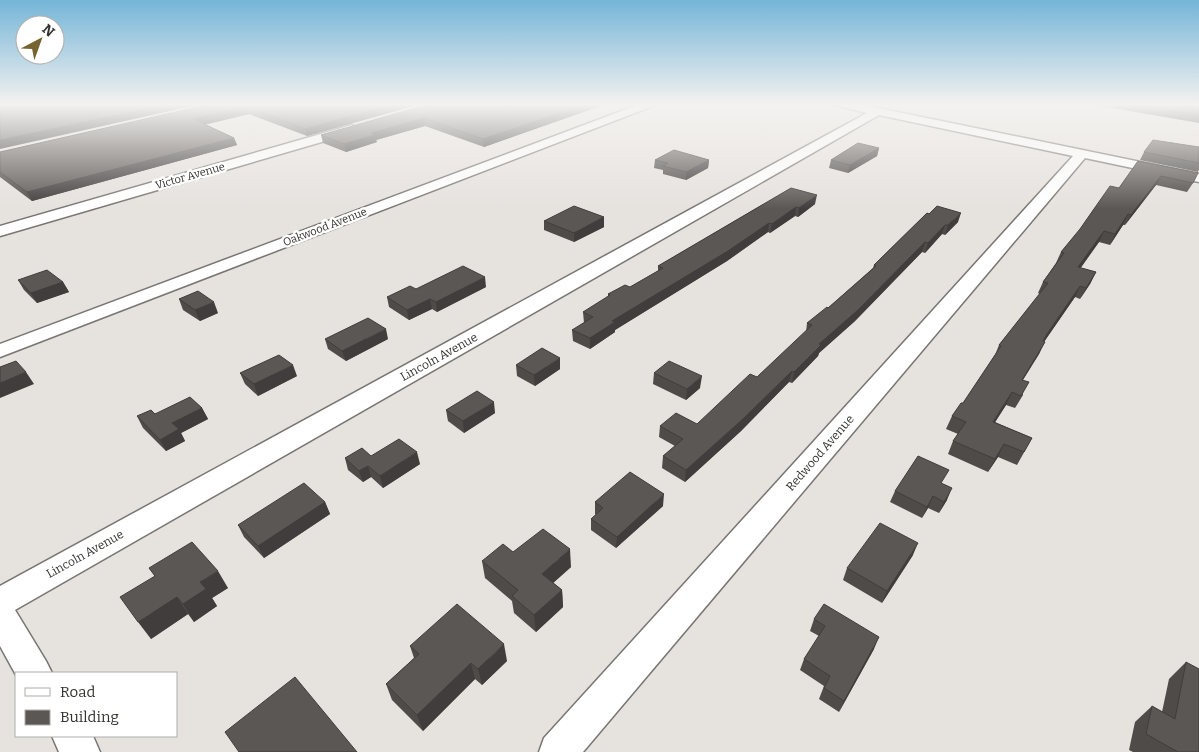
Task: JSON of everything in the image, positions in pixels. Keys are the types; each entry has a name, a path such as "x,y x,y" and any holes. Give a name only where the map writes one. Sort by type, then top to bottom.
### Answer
{"street":[{"name":"Victor Avenue","path":"0,231 316,139"},
{"name":"Oakwood Avenue","path":"0,351 558,139"},
{"name":"Lincoln Avenue","path":"0,602 828,139"},
{"path":"1011,139 1199,178"},
{"name":"Redwood Avenue","path":"558,752 1082,154"},
{"path":"0,615 33,672"},
{"path":"72,737 81,752"}],"building":[{"path":"57,139 230,139 27,192 0,172 0,152"},
{"path":"331,139 361,139 344,144"},
{"path":"1153,140 1199,147 1199,163 1144,152"},
{"path":"858,143 879,148 850,165 831,160"},
{"path":"674,150 709,160 686,172 663,166 668,163 655,160"},
{"path":"1138,161 1198,173 1193,183 1161,176 1131,215 1128,214 1115,234 1104,231 1078,267 1096,272 1086,288 1080,286 1047,334 1043,341 1045,342 1022,380 1029,382 1021,396 1012,392 993,422 1032,438 1024,452 1004,444 995,459 953,441 966,422 952,416 961,403 963,403 1001,346 999,345 1048,283 1043,282 1064,253 1061,252 1080,229 1110,186 1119,188"},
{"path":"791,188 817,195 799,208 796,207 772,224 769,223 728,251 612,321 615,322 590,338 572,330 593,317 583,312 610,295 608,294 625,285 630,287 663,268 658,266"},
{"path":"574,206 604,217 574,233 544,221"},
{"path":"937,206 961,213 948,225 945,225 928,243 925,242 858,310 819,344 821,345 794,372 792,371 743,419 686,470 663,456 683,439 660,426 676,413 697,424 750,374 757,377 812,325 807,323 828,308 876,266 874,265 927,213 929,214"},
{"path":"463,266 485,277 436,302 430,299 407,310 387,297 410,286 416,289"},
{"path":"47,270 63,282 31,293 18,280"},
{"path":"198,291 214,302 195,310 179,299"},
{"path":"368,318 386,329 342,351 325,339"},
{"path":"542,348 560,358 534,375 516,365"},
{"path":"279,355 293,365 254,384 240,373"},
{"path":"16,361 26,372 0,383 0,367"},
{"path":"669,361 702,376 687,389 654,373"},
{"path":"477,391 494,402 463,421 446,410"},
{"path":"190,397 202,408 172,423 179,429 160,440 137,416 151,410 155,414"},
{"path":"399,439 417,452 380,476 368,466 359,471 345,458 362,448 371,456"},
{"path":"918,456 949,470 941,483 952,488 944,502 933,496 927,507 895,491"},
{"path":"630,472 664,494 617,537 591,519 603,508 595,502"},
{"path":"304,483 325,502 258,546 238,525"},
{"path":"880,523 918,543 887,591 847,568"},
{"path":"543,529 570,549 542,574 562,590 534,615 512,596 518,590 482,561 503,544 513,552"},
{"path":"192,542 218,571 200,582 206,589 183,604 177,597 138,622 120,597 155,576 149,568"},
{"path":"457,604 504,644 478,669 471,663 417,715 386,684 419,654 410,646"},
{"path":"824,604 879,637 844,701 824,688 830,676 804,659 825,626 814,619"},
{"path":"1186,662 1199,669 1199,752 1178,752 1146,734 1152,706 1175,719"},
{"path":"295,677 357,752 239,752 225,732"}]}
